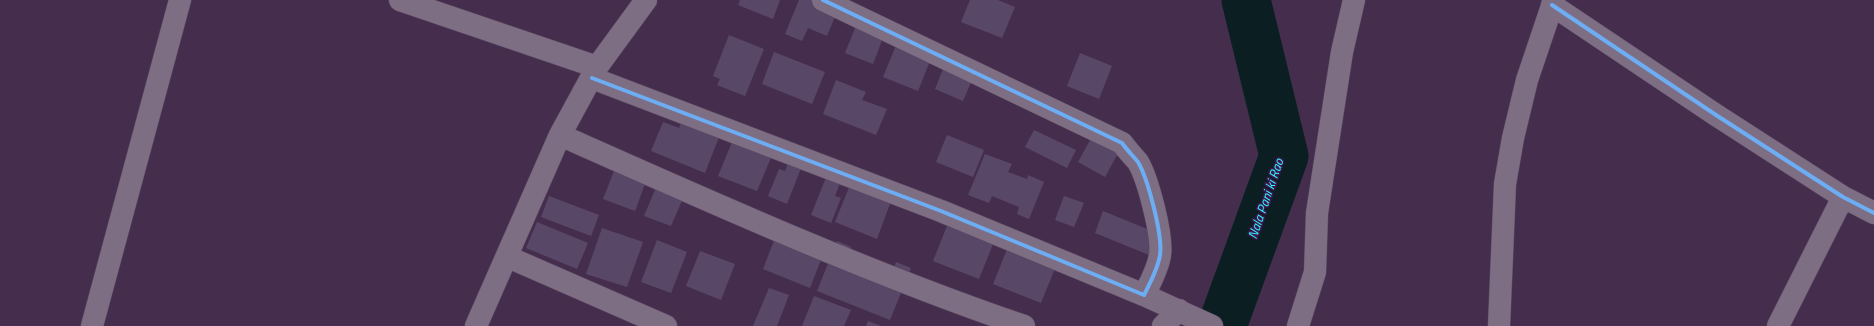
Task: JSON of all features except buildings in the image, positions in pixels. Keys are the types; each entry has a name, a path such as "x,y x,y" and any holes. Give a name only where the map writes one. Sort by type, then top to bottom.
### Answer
{"street":[{"path":"92,326 180,0"},
{"path":"400,0 594,73 941,211 1144,295 1212,326"},
{"path":"476,326 508,257 560,135 594,73 646,0"},
{"path":"823,0 1122,143 1138,163 1147,184 1158,226 1160,255 1144,295"},
{"path":"1298,326 1315,272 1317,213 1342,52 1354,0"},
{"path":"1499,326 1505,184 1511,146 1527,80 1553,2 1667,82 1843,197 1874,213"},
{"path":"560,135 972,318 1024,326"},
{"path":"1778,326 1843,197"},
{"path":"508,257 666,326"},
{"path":"1163,326 1182,312"}],"waterway":[{"name":"Nala Pani ki Rao","path":"1222,326 1284,156 1246,0"}],"cycle path":[{"path":"592,78 941,211 1144,295 1158,265 1160,255 1159,235 1154,208 1142,170 1138,162 1122,143 823,0"},
{"path":"1552,5 1716,115 1843,197 1874,213"}]}
